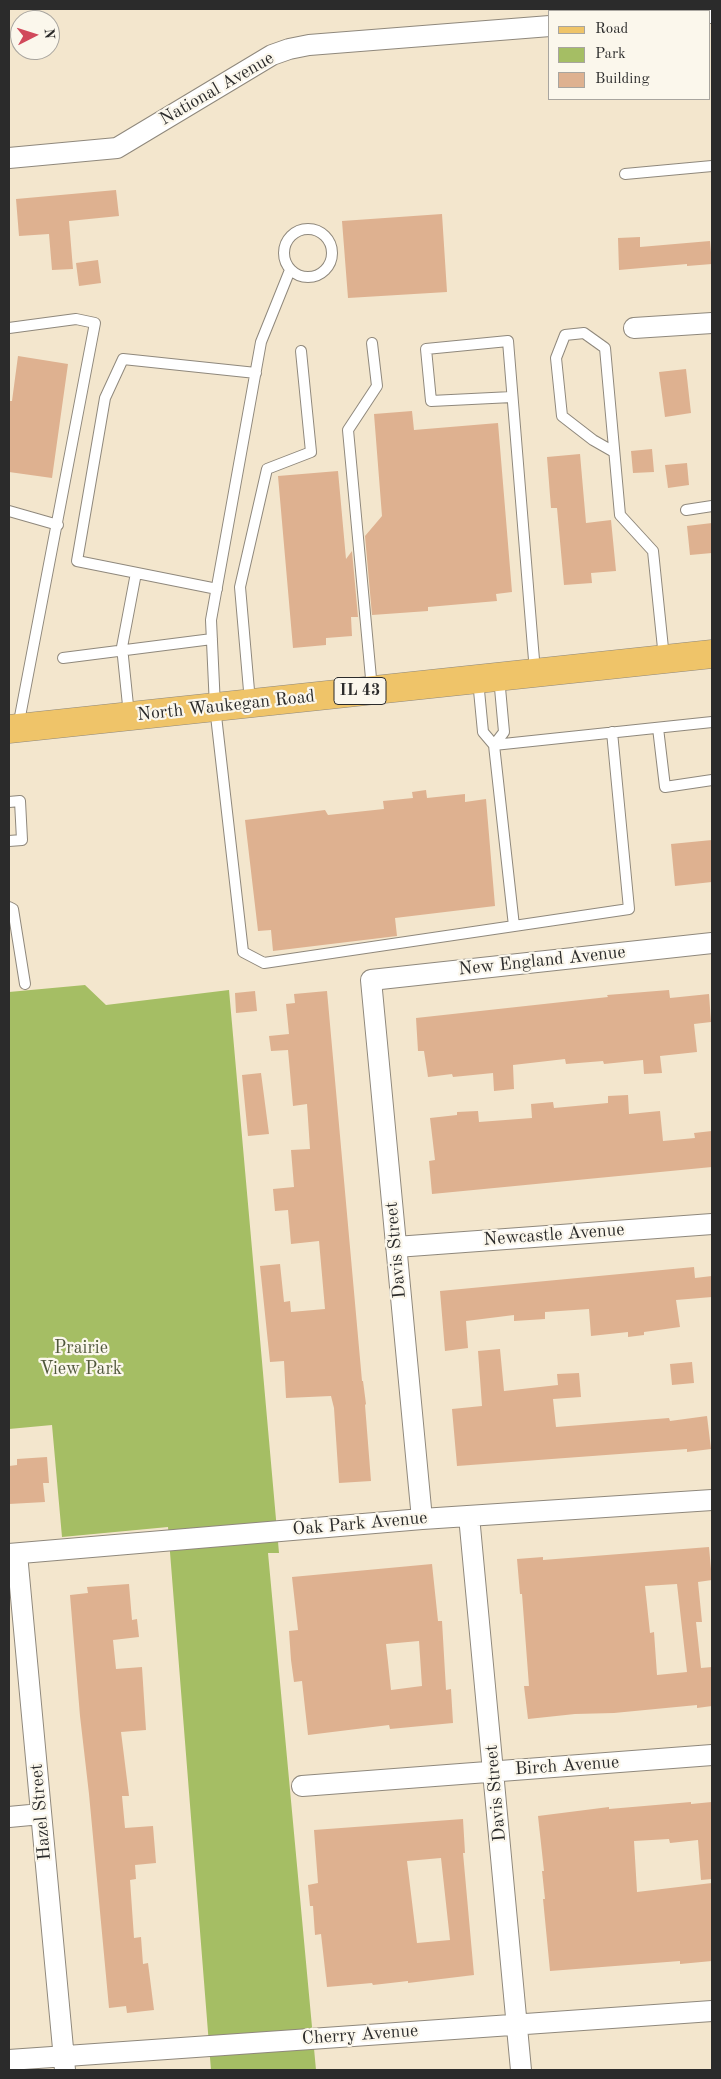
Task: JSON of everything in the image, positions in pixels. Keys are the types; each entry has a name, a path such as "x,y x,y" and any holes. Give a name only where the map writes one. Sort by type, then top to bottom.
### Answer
{"main road":[{"name":"North Waukegan Road","path":"13,728 712,654"}],"street":[{"name":"National Avenue","path":"9,158 117,148 272,55 289,49 309,45 548,26"},
{"path":"634,328 712,323"},
{"name":"New England Avenue","path":"371,980 712,943"},
{"name":"Davis Street","path":"371,980 422,1519"},
{"name":"Newcastle Avenue","path":"396,1247 712,1224"},
{"name":"Oak Park Avenue","path":"13,1554 422,1519 712,1500"},
{"name":"Davis Street","path":"469,1516 521,2070"},
{"name":"Hazel Street","path":"13,1554 41,1814 64,2064"},
{"name":"Birch Avenue","path":"302,1786 712,1756"},
{"path":"9,1817 41,1814"},
{"name":"Cherry Avenue","path":"9,2060 64,2064 518,2024 712,2011"}],"lane":[{"path":"625,174 712,166"},
{"path":"290,270 297,275 305,277 321,274 327,268 332,252 326,237 311,229 303,230 289,238 284,254 290,270 261,342 211,620 216,707 243,952 264,963 629,909 612,732"},
{"path":"9,328 76,319 95,323 58,525 13,728"},
{"path":"614,452 593,440 562,416 556,358 565,335 584,333 605,348 620,515 653,551 664,659"},
{"path":"512,397 431,402 426,349 508,341 535,673"},
{"path":"372,343 377,386 348,430 372,690"},
{"path":"250,703 240,587 267,469 311,452 301,351"},
{"path":"217,589 77,561 105,398 123,359 256,373"},
{"path":"686,510 712,506"},
{"path":"9,512 58,525"},
{"path":"129,716 122,651 136,573"},
{"path":"63,658 212,639"},
{"path":"488,678 483,732 494,745 514,926"},
{"path":"488,678 504,732 494,745"},
{"path":"494,745 712,722"},
{"path":"658,728 665,787 712,780"},
{"path":"9,802 20,801 22,840 9,842"},
{"path":"9,907 13,909 25,984"}],"green space":[{"name":"Prairie View Park","path":"85,985 106,1005 229,990 279,1553 268,1553 316,2070 211,2070 168,1527 62,1537 52,1425 9,1429 9,992"}],"building":[{"path":"116,190 119,216 69,221 73,269 52,270 49,234 19,236 16,199"},
{"path":"442,214 447,292 348,298 342,221"},
{"path":"640,237 640,247 710,241 712,264 687,266 687,264 619,270 618,238"},
{"path":"98,260 101,283 79,286 76,263"},
{"path":"18,356 68,364 52,478 9,472 9,401 12,401"},
{"path":"686,369 691,413 665,417 659,372"},
{"path":"412,411 414,430 498,423 512,592 496,594 497,601 428,607 428,611 372,615 365,536 382,516 374,414"},
{"path":"652,449 654,472 633,473 631,451"},
{"path":"580,454 586,523 611,520 616,571 591,573 592,583 564,585 557,508 551,508 547,457"},
{"path":"687,463 689,485 668,488 665,465"},
{"path":"338,471 346,559 352,551 358,617 351,617 352,636 326,638 326,645 293,648 278,476"},
{"path":"712,523 712,553 690,555 687,526"},
{"path":"426,790 427,798 465,794 465,802 486,799 495,906 395,918 397,936 273,951 271,930 258,931 245,820 325,810 328,815 384,809 383,801 413,798 412,792"},
{"path":"712,840 712,882 675,886 671,844"},
{"path":"669,990 670,998 709,994 711,1022 694,1024 697,1052 660,1056 662,1073 644,1074 643,1060 604,1064 603,1061 566,1064 565,1059 513,1065 514,1089 494,1091 493,1073 453,1077 452,1074 428,1077 424,1051 418,1051 416,1018 608,997 607,995"},
{"path":"255,991 257,1011 236,1013 235,993"},
{"path":"327,991 362,1381 366,1404 371,1481 339,1483 334,1408 331,1396 286,1398 284,1361 270,1362 260,1266 280,1264 284,1302 290,1301 291,1312 325,1309 319,1241 291,1244 288,1210 275,1211 273,1189 294,1187 291,1150 310,1149 307,1104 293,1106 288,1050 271,1051 269,1036 289,1034 286,1004 295,1003 294,994"},
{"path":"261,1073 269,1134 248,1136 242,1075"},
{"path":"628,1095 629,1114 660,1111 663,1141 695,1138 694,1133 712,1131 712,1167 432,1194 429,1161 435,1160 430,1118 457,1115 457,1112 478,1111 479,1122 532,1118 531,1104 553,1102 554,1108 608,1103 608,1096"},
{"path":"694,1267 695,1278 712,1276 712,1297 676,1300 680,1327 644,1332 644,1335 628,1337 628,1332 591,1336 589,1309 545,1312 545,1319 514,1321 514,1315 466,1321 468,1348 445,1351 440,1291"},
{"path":"500,1349 504,1391 558,1385 557,1374 579,1373 581,1397 553,1399 556,1427 669,1418 670,1421 707,1416 711,1449 687,1452 687,1449 457,1466 452,1409 482,1406 478,1351"},
{"path":"692,1362 694,1383 672,1385 670,1364"},
{"path":"47,1457 49,1483 43,1483 45,1502 9,1504 9,1466 17,1465 17,1459"},
{"path":"709,1547 712,1580 698,1582 702,1622 696,1622 701,1668 712,1667 712,1706 697,1708 697,1705 528,1719 524,1686 529,1686 522,1594 520,1594 517,1559 543,1557 543,1560","holes":["677,1584 687,1672 657,1675 654,1632 650,1633 645,1586"]},
{"path":"432,1564 438,1621 442,1621 446,1690 451,1689 453,1723 390,1729 389,1725 308,1735 302,1681 294,1682 291,1660 289,1631 298,1630 292,1577","holes":["419,1641 422,1686 391,1690 386,1644"]},
{"path":"129,1584 132,1620 137,1619 139,1637 113,1640 116,1669 142,1667 146,1730 121,1732 129,1796 122,1796 125,1828 153,1826 156,1863 135,1865 136,1879 130,1880 134,1938 141,1937 143,1964 148,1963 154,2010 127,2013 126,2006 109,2008 70,1595 88,1593 87,1587"},
{"path":"691,1802 691,1804 712,1802 712,1879 701,1880 698,1840 670,1843 669,1839 634,1841 637,1892 712,1883 712,1961 680,1964 680,1961 550,1971 543,1899 545,1899 542,1871 544,1871 538,1816 609,1807 609,1809"},
{"path":"463,1819 465,1853 463,1853 474,1975 408,1983 408,1981 327,1987 321,1934 315,1935 313,1906 310,1906 308,1885 318,1883 314,1830","holes":["441,1858 450,1940 417,1943 407,1861"]}]}
